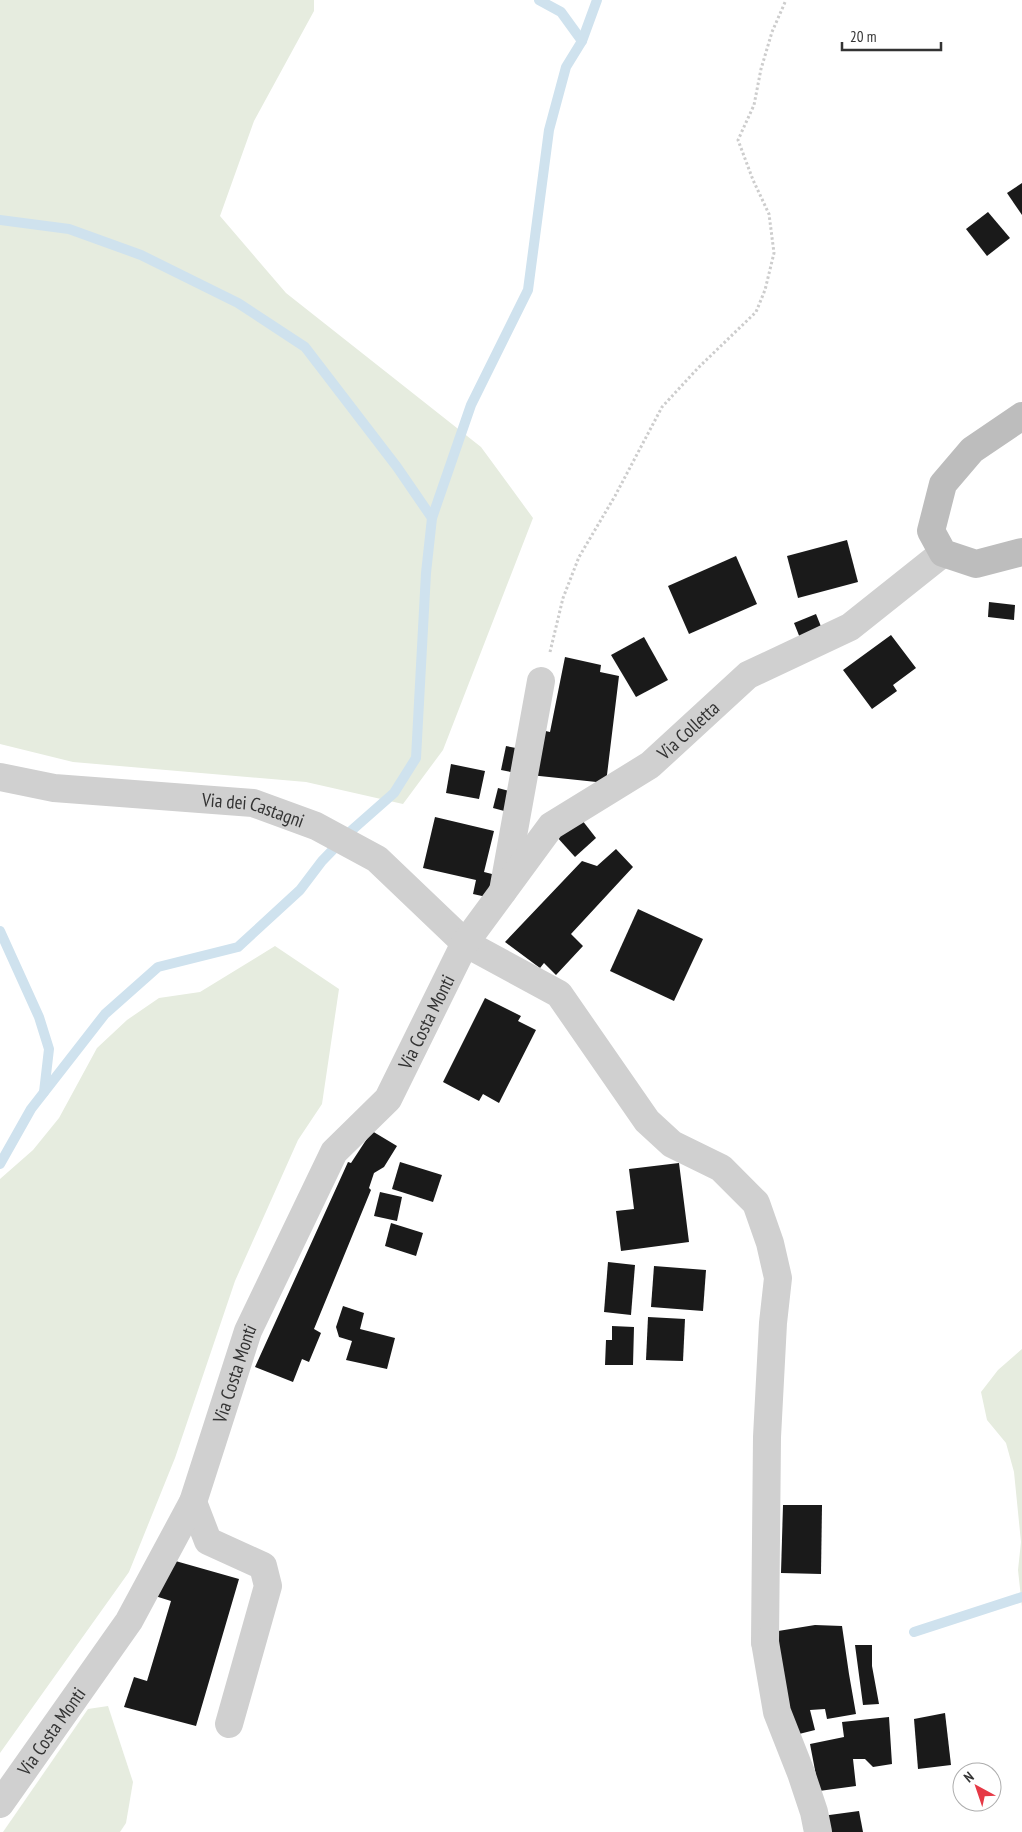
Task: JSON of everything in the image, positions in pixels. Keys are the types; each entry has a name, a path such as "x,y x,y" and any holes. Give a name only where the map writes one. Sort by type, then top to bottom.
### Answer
{"main road":[{"path":"1022,416 972,450 943,484 931,530 943,553 976,564 1022,552"}],"street":[{"name":"Via Colletta","path":"465,943 551,826 650,765 748,675 850,627 943,553"},
{"path":"503,891 540,681"},
{"name":"Via dei Castagni","path":"0,776 54,788 254,804 316,826 377,859 465,943 560,994 647,1121 672,1144 721,1168 756,1203 770,1243 778,1278 773,1323 768,1408 765,1642 777,1712 804,1781 818,1832"},
{"name":"Via Costa Monti","path":"0,1804 129,1621 193,1502 248,1331 334,1152 388,1099 465,943"},
{"path":"193,1502 208,1541 263,1566 268,1586 229,1724"}],"path":[{"path":"540,681 549,659 563,598 579,557 615,496 662,407 698,368 756,312 765,290 774,253 769,214 753,180 738,140 754,106 761,68 769,41 786,0"}],"shaded area":[{"path":"0,0 314,0 314,11 254,121 220,216 286,293 481,447 533,518 443,750 403,804 306,782 73,762 0,744"},
{"path":"275,946 339,989 322,1104 298,1140 235,1281 175,1458 129,1572 0,1753 0,1179 33,1150 59,1118 97,1048 127,1020 159,998 200,992"},
{"path":"1022,1349 1022,1607 1018,1570 1021,1542 1014,1472 1006,1443 987,1420 981,1392 998,1370"},
{"path":"108,1706 133,1782 126,1823 120,1832 3,1832 88,1709"}],"building":[{"path":"1022,183 1022,215 1007,193"},
{"path":"988,212 1010,238 987,256 966,229"},
{"path":"847,540 858,582 798,598 787,556"},
{"path":"736,556 757,604 689,634 668,586"},
{"path":"989,602 1015,605 1014,620 988,617"},
{"path":"816,614 822,629 800,638 794,623"},
{"path":"891,635 916,668 893,685 897,691 872,709 843,670"},
{"path":"644,637 668,680 636,697 611,655"},
{"path":"565,657 601,665 600,672 619,676 606,783 530,775 537,729 550,732"},
{"path":"506,746 521,749 516,773 501,770"},
{"path":"451,764 485,771 479,799 446,793"},
{"path":"498,788 513,792 508,812 493,808"},
{"path":"435,817 494,831 484,872 496,875 491,898 473,894 476,880 423,868"},
{"path":"582,820 596,838 575,857 556,836"},
{"path":"616,849 633,867 571,934 583,946 556,975 544,963 540,968 505,942 582,861 597,866"},
{"path":"638,909 703,939 674,1001 610,971"},
{"path":"485,998 521,1016 518,1021 536,1030 499,1103 483,1094 479,1101 443,1082"},
{"path":"372,1131 397,1146 384,1167 374,1173 369,1188 371,1190 314,1329 321,1333 309,1362 302,1359 293,1382 255,1367 348,1162 351,1163"},
{"path":"400,1162 442,1175 433,1202 392,1189"},
{"path":"679,1163 689,1242 621,1251 616,1211 634,1209 629,1169"},
{"path":"380,1192 402,1197 397,1221 374,1216"},
{"path":"391,1223 423,1233 416,1256 385,1246"},
{"path":"608,1262 635,1265 631,1315 604,1312"},
{"path":"654,1266 706,1270 703,1311 651,1307"},
{"path":"343,1306 364,1313 360,1329 395,1338 387,1369 346,1360 352,1341 339,1337 336,1327"},
{"path":"648,1317 685,1319 683,1361 646,1360"},
{"path":"612,1326 634,1327 633,1365 605,1365 606,1340 612,1340"},
{"path":"783,1505 822,1505 821,1574 781,1573"},
{"path":"172,1560 239,1579 196,1726 124,1707 134,1677 147,1681 171,1601 155,1596"},
{"path":"815,1625 842,1626 856,1714 827,1719 825,1709 810,1710 815,1730 791,1736 772,1632"},
{"path":"855,1645 872,1645 872,1666 879,1704 863,1705"},
{"path":"945,1713 951,1765 918,1769 914,1719"},
{"path":"889,1717 892,1764 873,1767 865,1759 853,1759 856,1786 819,1791 810,1744 844,1737 842,1722"},
{"path":"859,1811 863,1832 824,1832 822,1816"}],"waterway":[{"path":"539,0 561,12 582,41"},
{"path":"0,1164 31,1109 105,1014 158,967 238,947 300,890 322,861 352,830 394,793 416,758 426,573 432,518 471,405 528,290 549,130 566,67 582,41 597,0"},
{"path":"0,220 69,229 141,255 238,303 305,347 397,467 432,518"},
{"path":"0,931 39,1017 49,1049 44,1092"},
{"path":"914,1632 1022,1597"}]}
